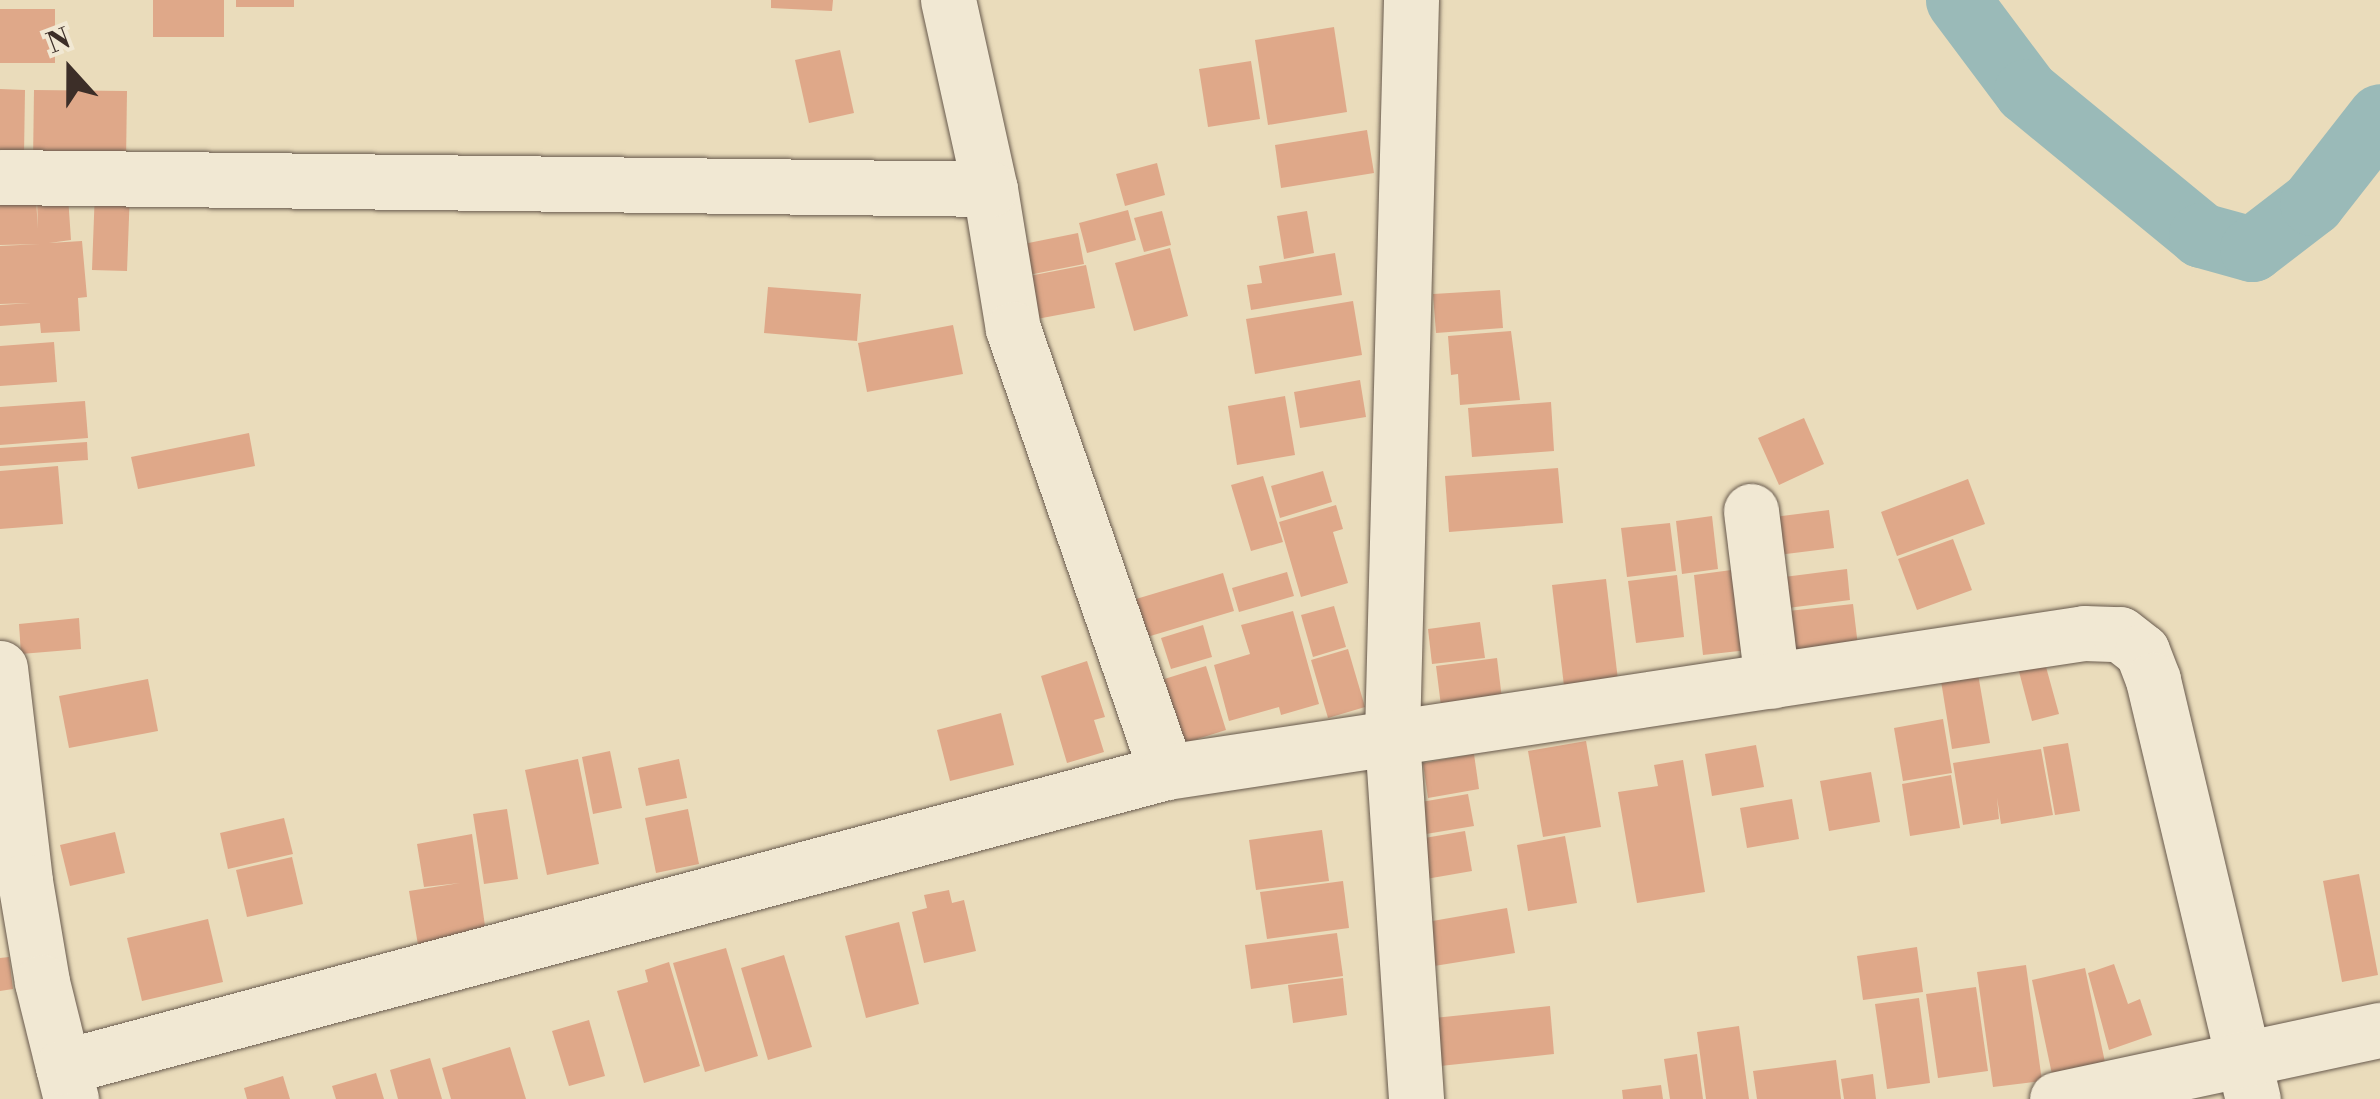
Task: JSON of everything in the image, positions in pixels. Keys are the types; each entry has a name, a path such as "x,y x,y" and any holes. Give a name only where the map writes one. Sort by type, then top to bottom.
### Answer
{"street":[{"path":"948,0 990,189 1013,330 1166,772"},
{"path":"1411,0 1392,737 1416,1099"},
{"path":"0,177 990,189"},
{"path":"1751,511 1772,681"},
{"path":"0,668 25,881 42,982 68,1083 1166,772 2084,633 2120,634 2142,651 2154,680 2248,1080"},
{"path":"2057,1099 2248,1080 2380,1030"}],"building":[{"path":"153,0 224,0 224,37 153,37"},
{"path":"236,0 294,0 294,7 236,7"},
{"path":"771,0 833,0 832,11 771,8"},
{"path":"0,9 55,9 55,63 0,63"},
{"path":"1334,27 1347,112 1268,125 1255,40"},
{"path":"840,50 854,113 809,123 795,60"},
{"path":"1251,61 1260,119 1208,127 1199,69"},
{"path":"0,89 25,90 24,154 0,154"},
{"path":"34,90 127,91 126,162 33,162"},
{"path":"1367,130 1374,173 1281,188 1275,145"},
{"path":"1157,163 1165,195 1125,206 1116,174"},
{"path":"35,185 38,229 37,198 68,196 71,240 49,243 82,241 87,297 78,298 80,331 41,333 40,323 0,326 0,305 31,303 0,304 0,246 40,244 0,245 0,187"},
{"path":"95,190 130,191 127,271 92,270"},
{"path":"1128,210 1136,240 1087,253 1079,223"},
{"path":"1162,211 1171,245 1144,252 1134,218"},
{"path":"1307,211 1314,253 1284,259 1277,216"},
{"path":"1078,233 1084,264 1014,278 1009,247"},
{"path":"1170,248 1188,316 1134,331 1115,263"},
{"path":"1335,253 1342,295 1251,310 1247,285 1262,283 1259,266"},
{"path":"1086,265 1095,308 1021,322 1013,279"},
{"path":"768,287 861,294 857,341 764,333"},
{"path":"1500,290 1503,328 1436,333 1433,294"},
{"path":"1353,301 1362,355 1255,374 1246,319"},
{"path":"953,325 963,374 867,392 858,343"},
{"path":"1511,331 1520,400 1460,405 1458,374 1451,375 1448,336"},
{"path":"54,342 57,382 0,386 0,346"},
{"path":"1360,380 1366,417 1300,428 1294,392"},
{"path":"1285,396 1295,455 1237,465 1228,406"},
{"path":"85,401 88,438 0,445 0,407"},
{"path":"1551,402 1554,451 1472,457 1468,408"},
{"path":"1804,418 1824,464 1779,485 1758,438"},
{"path":"249,433 255,466 138,489 131,457"},
{"path":"87,442 88,460 0,466 0,448"},
{"path":"58,466 63,524 0,529 0,471"},
{"path":"1558,468 1563,523 1449,532 1445,476"},
{"path":"1323,471 1332,502 1280,518 1271,486"},
{"path":"1263,476 1283,542 1251,551 1231,485"},
{"path":"1968,479 1985,524 1897,556 1881,512"},
{"path":"1336,505 1343,529 1333,532 1348,583 1301,597 1279,522"},
{"path":"1829,510 1834,548 1771,556 1766,518"},
{"path":"1712,516 1718,569 1682,574 1676,521"},
{"path":"1670,523 1676,571 1627,577 1621,528"},
{"path":"1953,539 1972,590 1917,610 1898,559"},
{"path":"1739,569 1748,650 1703,655 1694,575"},
{"path":"1847,569 1850,600 1780,609 1776,578"},
{"path":"1287,572 1294,596 1239,612 1232,588"},
{"path":"1223,573 1234,611 1147,637 1136,599"},
{"path":"1677,575 1684,637 1636,643 1628,581"},
{"path":"1606,579 1618,680 1564,686 1552,585"},
{"path":"1853,604 1858,646 1785,655 1779,612"},
{"path":"1334,606 1346,647 1313,657 1301,615"},
{"path":"1293,611 1319,704 1281,715 1279,707 1229,721 1214,665 1250,654 1241,625"},
{"path":"79,618 81,649 21,654 19,624"},
{"path":"1480,622 1485,658 1432,664 1428,629"},
{"path":"1203,625 1212,657 1171,669 1161,638"},
{"path":"1348,649 1365,707 1328,718 1311,660"},
{"path":"2043,656 2059,714 2032,721 2017,664"},
{"path":"1497,658 1502,699 1441,706 1436,666"},
{"path":"1087,661 1105,717 1094,720 1104,752 1067,763 1041,676"},
{"path":"1206,666 1226,730 1194,740 1165,759 1142,686"},
{"path":"1978,674 1990,743 1952,749 1941,681"},
{"path":"148,679 158,731 69,748 59,696"},
{"path":"1001,713 1014,765 950,781 937,730"},
{"path":"1943,719 1952,773 1903,781 1894,728"},
{"path":"1586,741 1601,827 1543,837 1528,751"},
{"path":"2068,743 2080,811 2055,815 2043,747"},
{"path":"1756,745 1764,787 1712,796 1705,754"},
{"path":"2041,749 2053,815 2001,824 1997,798 1999,819 1963,825 1953,763"},
{"path":"610,751 622,808 593,814 582,757"},
{"path":"1474,754 1479,789 1428,798 1423,763"},
{"path":"578,759 599,864 547,875 525,770"},
{"path":"679,759 687,798 646,806 638,768"},
{"path":"1683,760 1705,892 1637,903 1618,792 1658,786 1654,765"},
{"path":"1871,772 1880,822 1829,831 1820,781"},
{"path":"1951,775 1960,828 1910,836 1902,784"},
{"path":"1468,794 1474,826 1420,835 1415,803"},
{"path":"1792,799 1799,839 1747,848 1740,808"},
{"path":"507,809 518,879 484,884 473,814"},
{"path":"688,809 699,864 656,873 645,818"},
{"path":"284,818 293,854 228,869 220,833"},
{"path":"1322,830 1329,881 1256,890 1249,840"},
{"path":"1465,831 1472,871 1426,879 1419,839"},
{"path":"115,832 125,873 70,886 60,845"},
{"path":"472,834 486,933 418,945 409,891 460,883 424,887 417,844"},
{"path":"1565,836 1577,903 1528,911 1517,845"},
{"path":"292,857 303,904 247,917 236,870"},
{"path":"2359,874 2378,975 2342,982 2323,881"},
{"path":"1343,881 1349,928 1267,939 1260,892"},
{"path":"949,890 952,903 964,900 976,951 924,963 912,912 927,908 924,895"},
{"path":"1507,908 1515,953 1428,967 1421,923"},
{"path":"208,919 223,982 142,1001 127,938"},
{"path":"899,922 919,1004 866,1018 845,936"},
{"path":"1337,933 1343,976 1251,989 1245,945"},
{"path":"1917,947 1923,992 1863,1000 1857,956"},
{"path":"726,948 758,1056 705,1072 673,963"},
{"path":"784,955 812,1047 768,1060 741,968"},
{"path":"9,957 13,989 0,991 0,958"},
{"path":"669,962 700,1066 644,1083 617,991 648,982 645,970"},
{"path":"2114,964 2128,1004 2140,999 2152,1035 2109,1050 2088,973"},
{"path":"2026,965 2042,1081 1993,1087 1977,972"},
{"path":"2085,968 2106,1067 2053,1079 2032,980"},
{"path":"1343,978 1347,1015 1293,1023 1288,985"},
{"path":"1976,987 1988,1071 1938,1078 1926,994"},
{"path":"1919,998 1930,1083 1887,1089 1875,1004"},
{"path":"1550,1006 1554,1054 1440,1066 1434,1018"},
{"path":"589,1020 605,1076 569,1086 552,1031"},
{"path":"1739,1026 1749,1099 1706,1099 1697,1032"},
{"path":"510,1047 526,1099 451,1099 442,1068"},
{"path":"1697,1054 1703,1099 1670,1099 1664,1059"},
{"path":"430,1058 442,1099 398,1099 390,1070"},
{"path":"1836,1060 1841,1099 1757,1099 1753,1071"},
{"path":"376,1073 384,1099 336,1099 332,1086"},
{"path":"1873,1074 1876,1099 1844,1099 1841,1079"},
{"path":"283,1076 290,1099 247,1099 244,1088"},
{"path":"1661,1085 1663,1099 1623,1099 1622,1090"}],"waterway":[{"path":"1958,0 2026,91 2201,235 2252,249 2312,203 2380,116"}]}
